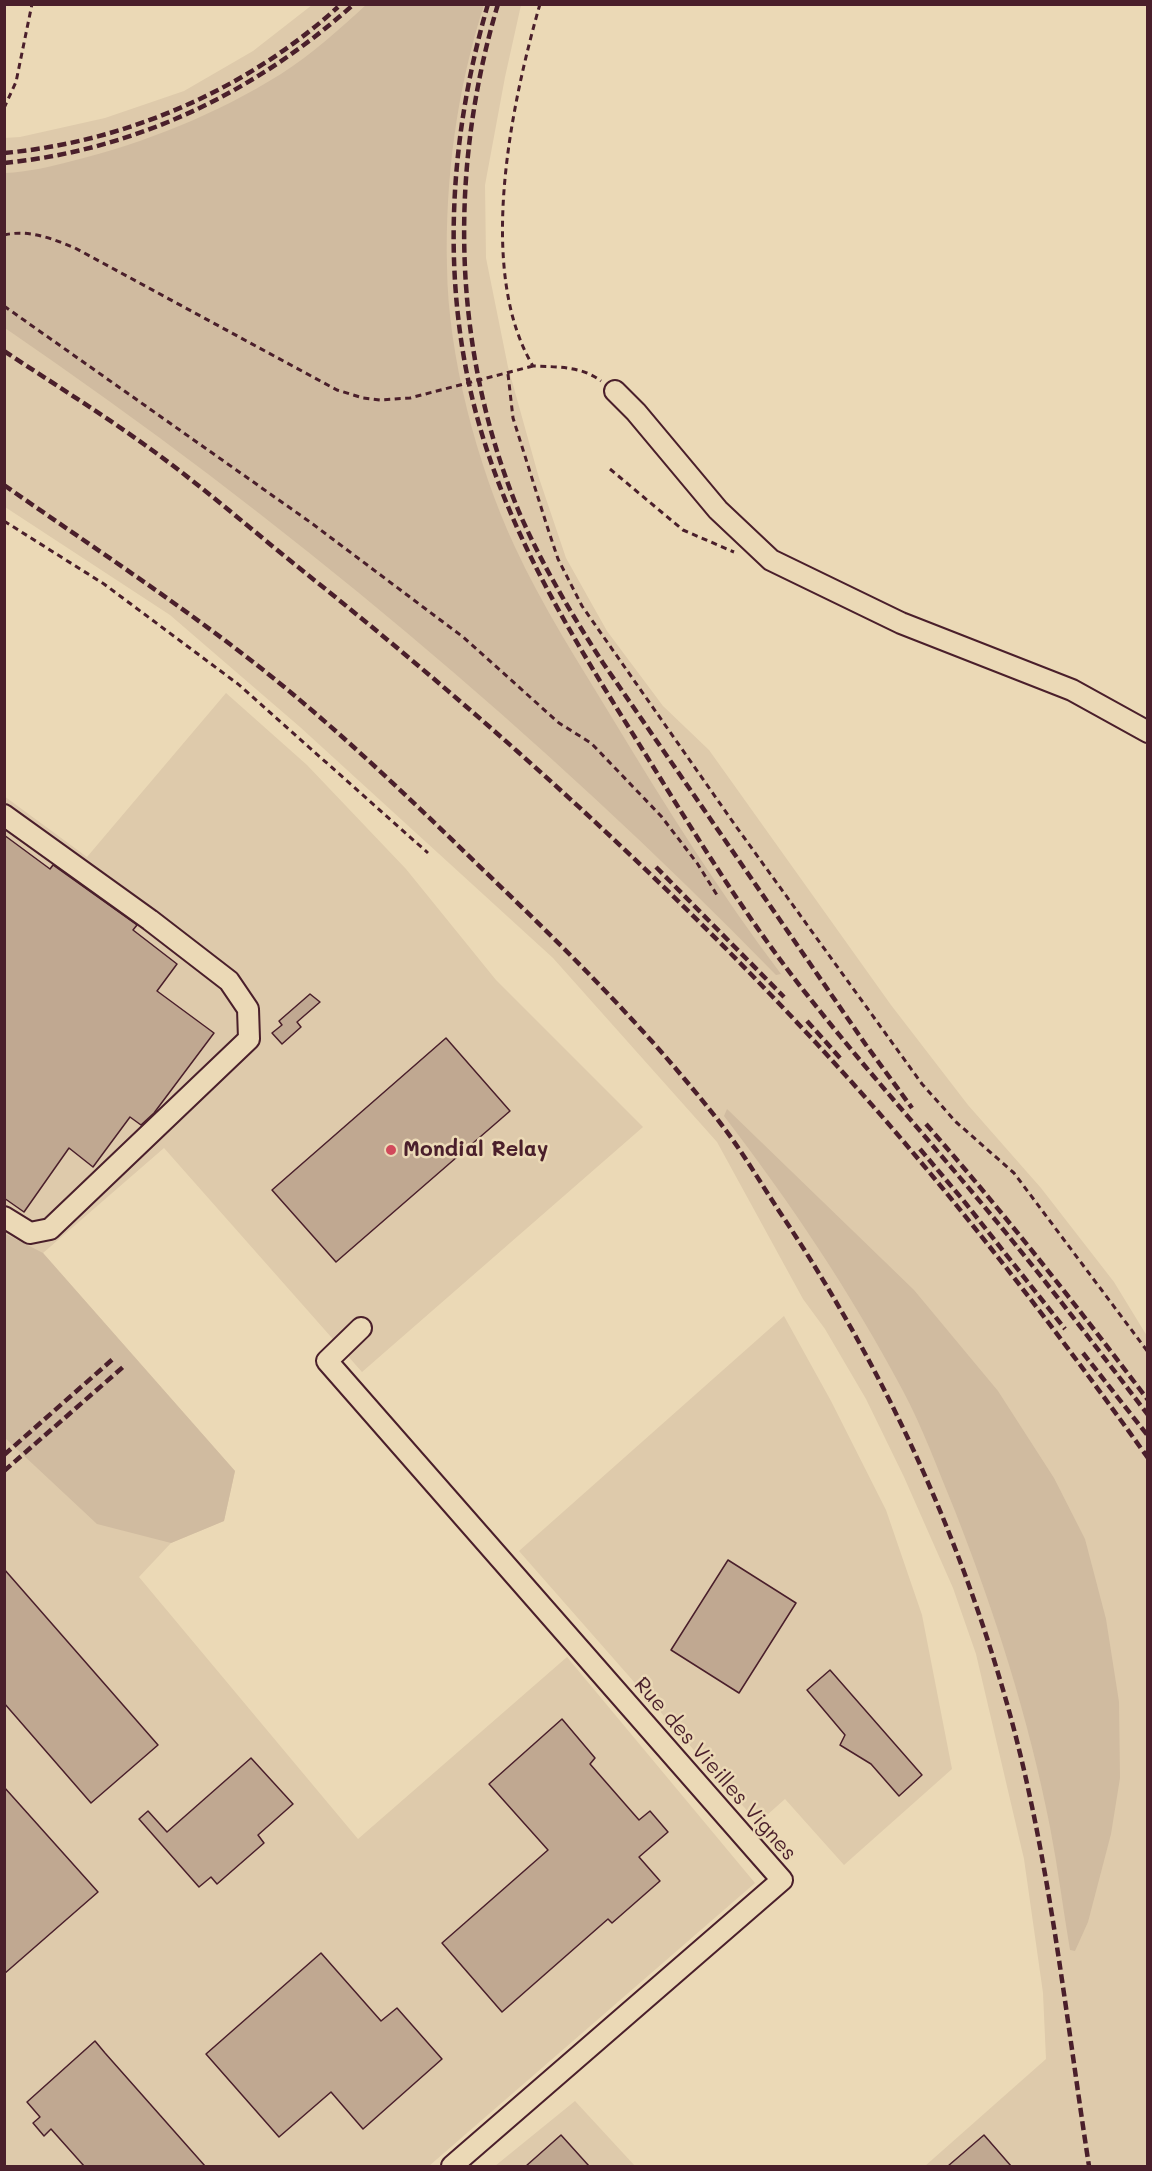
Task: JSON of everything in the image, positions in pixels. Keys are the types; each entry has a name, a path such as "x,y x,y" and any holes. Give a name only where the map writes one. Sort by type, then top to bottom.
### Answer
{"street":[{"path":"615,391 636,412 718,510 771,560 901,623 1072,690 1148,732"},
{"path":"4,815 150,920 229,981 248,1009 249,1039 50,1229 30,1233 4,1217"},
{"name":"Rue des Vieilles Vignes","path":"362,1328 327,1361 782,1880 452,2166"}],"path":[{"path":"4,108 16,82 32,4"},
{"path":"533,366 526,355 517,329 510,299 503,233 504,179 515,107 540,4"},
{"path":"4,235 15,232 46,236 75,248 337,390 363,398 380,400 410,398 533,366 564,367 589,373 615,391"},
{"path":"4,306 310,522 463,638 559,723 591,743 660,816 697,863 717,895"},
{"path":"508,374 513,418 547,526 558,559 582,606 735,825 922,1084 956,1122 1014,1173 1148,1352"},
{"path":"610,469 683,530 738,553"},
{"path":"4,521 114,591 238,684 429,852"}],"shaded area":[{"path":"312,5 521,5 485,185 486,258 508,367 539,478 566,558 607,631 663,706 709,750 891,1005 968,1105 1041,1188 1114,1282 1147,1336 1147,2166 925,2166 1046,2059 1043,1993 1024,1859 976,1654 953,1588 904,1477 866,1399 825,1329 803,1299 717,1142 553,958 300,727 170,615 5,507 4,138 20,137 105,118 184,91 253,51"},
{"path":"366,5 484,5 460,101 451,167 447,234 447,267 453,337 467,409 477,445 488,480 514,545 549,612 715,881 781,974 776,975 595,799 407,632 210,475 5,328 5,173 38,169 99,154 180,126 232,102 281,74 325,41"},
{"path":"226,693 307,765 406,869 496,980 643,1127 362,1372 164,1148 43,1253 235,1471 224,1521 171,1543 139,1577 358,1839 567,1657 755,1883 429,2166 5,2166 4,796 87,857"},
{"path":"727,1109 914,1290 998,1391 1054,1478 1085,1539 1106,1619 1119,1702 1120,1778 1111,1834 1088,1922 1075,1951 1070,1950 1042,1787 1010,1667 984,1588 930,1449 902,1389 862,1318 796,1215 724,1116"},
{"path":"4,1233 43,1253 235,1471 224,1521 171,1543 97,1524 5,1438"},
{"path":"784,1316 831,1401 886,1510 922,1615 952,1769 844,1865 785,1799 758,1823 519,1551"},
{"path":"575,2101 635,2166 495,2166"}],"building":[{"path":"4,835 50,869 53,865 137,925 133,930 177,964 157,991 214,1033 154,1113 141,1125 130,1117 93,1167 69,1148 24,1212 4,1198"},
{"path":"310,994 320,1002 297,1022 301,1027 282,1044 272,1033 282,1025 279,1021"},
{"name":"Mondial Relay","path":"446,1038 510,1111 336,1262 272,1190"},
{"path":"728,1560 796,1603 739,1693 671,1650"},
{"path":"4,1569 158,1745 91,1803 4,1703"},
{"path":"830,1670 922,1775 899,1796 871,1764 840,1745 845,1735 807,1690"},
{"path":"562,1719 595,1758 590,1764 639,1820 650,1811 668,1832 639,1857 660,1881 612,1923 608,1919 502,2012 442,1943 548,1850 489,1784"},
{"path":"251,1758 293,1804 258,1835 264,1843 217,1884 211,1877 199,1887 139,1819 148,1811 167,1832"},
{"path":"4,1787 98,1892 4,1974"},
{"path":"321,1953 381,2021 397,2008 442,2059 363,2129 331,2092 279,2137 206,2054"},
{"path":"95,2041 205,2166 84,2166 51,2129 44,2136 33,2123 40,2117 27,2102"},
{"path":"561,2135 589,2166 526,2166"},
{"path":"984,2135 1011,2166 948,2166"}],"railway":[{"path":"4,163 53,156 101,145 192,112 235,90 277,64 316,36 354,4"},
{"path":"488,4 466,98 459,146 455,193 456,289 469,384 496,477 514,521 557,607 605,690 694,833 760,932 880,1084 1021,1251 1148,1415"},
{"path":"498,4 482,67 471,131 465,195 465,260 470,324 480,388 497,451 519,512 558,589 603,663 866,1045 912,1108"},
{"path":"4,153 50,147 95,137 140,124 183,107 265,63 338,7"},
{"path":"4,351 145,445 385,638 536,768 681,904 820,1047 921,1162 1021,1286 1148,1458"},
{"path":"4,485 235,648 299,699 419,808 573,958 664,1055 729,1134 815,1266 879,1380 935,1498 959,1558 1001,1683 1017,1742 1043,1862 1089,2166"},
{"path":"656,867 784,997"},
{"path":"807,1021 841,1059"},
{"path":"926,1124 1039,1260 1148,1400"},
{"path":"920,1149 1065,1329"},
{"path":"1083,1353 1148,1436"},
{"path":"4,1455 114,1358"},
{"path":"4,1471 123,1367"}],"place":[{"name":"Mondial Relay","path":"391,1150"}]}
